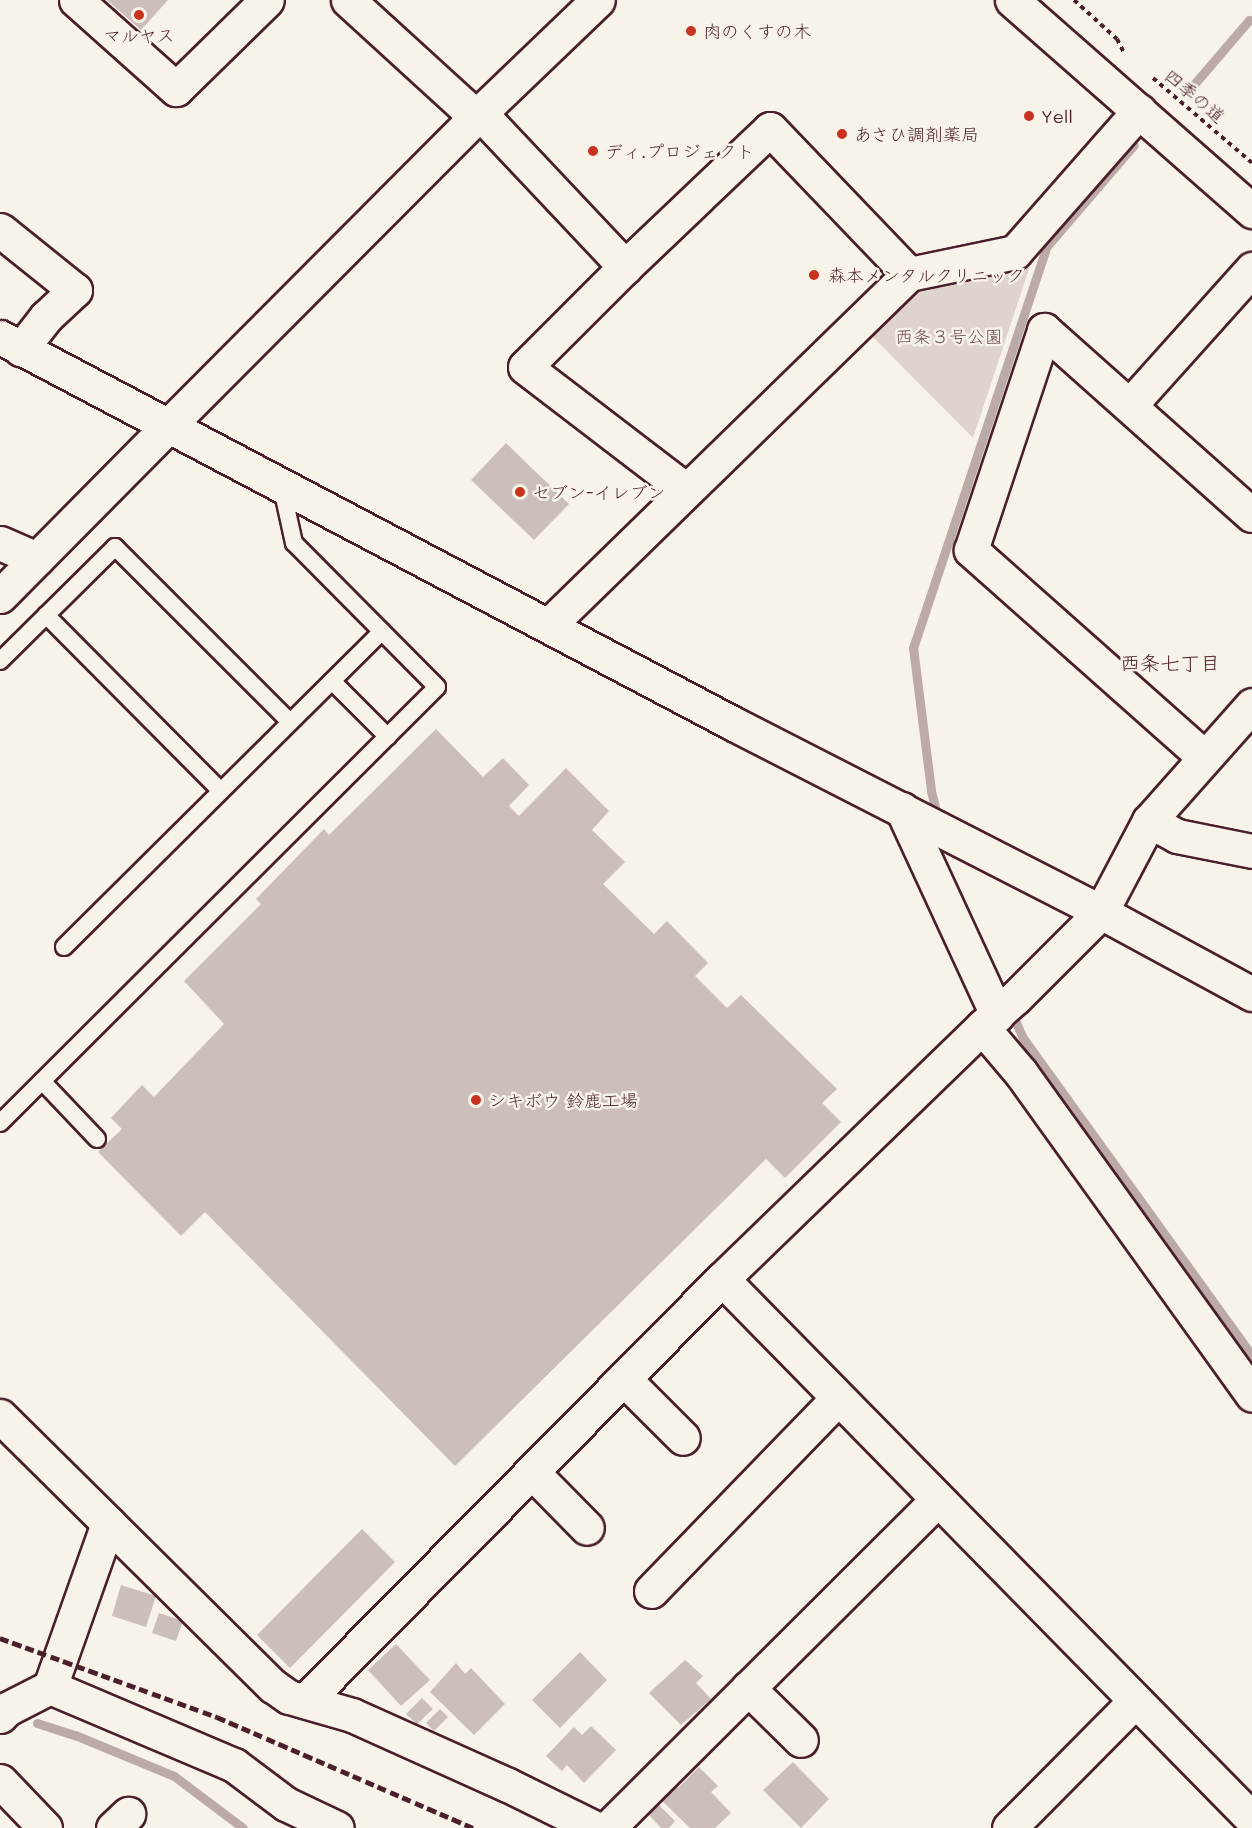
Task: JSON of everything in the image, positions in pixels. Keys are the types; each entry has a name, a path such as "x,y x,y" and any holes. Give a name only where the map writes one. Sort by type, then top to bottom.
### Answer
{"street":[{"path":"76,0 176,89 267,0"},
{"path":"348,0 478,115 625,267"},
{"path":"0,596 478,115 598,0"},
{"path":"1012,0 1252,211"},
{"path":"549,625 909,274 1015,252 1139,111"},
{"path":"686,490 525,367 625,267 770,129 909,274"},
{"path":"0,230 75,290 46,317 11,343 734,724 1101,912 1252,994"},
{"path":"1130,405 1252,269"},
{"path":"1204,757 971,550 1044,330 1252,515"},
{"path":"0,543 37,559"},
{"path":"305,1701 722,1279 1101,912 1149,821 1252,705"},
{"path":"902,809 998,1013 1021,1073 1252,1395"},
{"path":"1149,821 1178,836 1252,851"},
{"path":"722,1279 837,1399 1252,1819"},
{"path":"624,1378 683,1438"},
{"path":"651,1591 837,1399"},
{"path":"0,1416 273,1686 289,1697 351,1715 508,1785 595,1828"},
{"path":"532,1472 587,1528"},
{"path":"608,1828 937,1500"},
{"path":"0,1716 7,1709 50,1687 108,1523"},
{"path":"50,1687 234,1765 285,1816 337,1828"},
{"path":"748,1688 801,1740"},
{"path":"1008,1828 1135,1701"},
{"path":"0,1781 45,1828"}],"lane":[{"path":"0,1123 437,687 294,543 281,484"},
{"path":"0,661 115,547 290,722"},
{"path":"46,615 221,791"},
{"path":"64,947 382,631"},
{"path":"332,681 388,737"},
{"path":"42,1081 97,1139"}],"path":[{"path":"1074,0 1117,39 1126,58"},
{"name":"四季の道","path":"1150,76 1159,80 1252,163"}],"green space":[{"name":"西条３号公園","path":"1020,260 1029,269 973,438 870,334 926,281"}],"building":[{"name":"マルヤス","path":"107,0 168,0 141,30"},
{"name":"セブン-イレブン","path":"506,443 569,504 534,540 471,480"},
{"name":"シキボウ 鈴鹿工場","path":"436,729 483,777 503,758 529,785 509,806 519,816 566,768 609,811 592,830 625,862 603,884 654,934 667,921 708,963 695,976 727,1008 741,995 837,1089 822,1103 841,1122 785,1178 766,1159 455,1466 205,1212 181,1236 98,1152 122,1129 111,1118 142,1085 154,1097 224,1024 184,981 261,904 256,899 324,829 329,835"},
{"path":"362,1529 395,1562 290,1668 257,1635"},
{"path":"121,1585 156,1596 146,1627 112,1616"},
{"path":"159,1613 183,1621 176,1641 152,1633"},
{"path":"396,1644 430,1680 401,1706 368,1670"},
{"path":"580,1652 607,1680 560,1728 532,1700"},
{"path":"685,1660 703,1676 696,1683 711,1699 681,1725 649,1693"},
{"path":"456,1663 465,1674 471,1668 505,1704 474,1735 430,1692"},
{"path":"422,1698 433,1709 417,1724 406,1714"},
{"path":"440,1709 448,1717 434,1731 426,1723"},
{"path":"591,1726 616,1750 584,1783 567,1765 562,1771 546,1756 574,1727 582,1735"},
{"path":"793,1762 829,1799 801,1828 763,1790"},
{"path":"699,1767 718,1786 711,1792 731,1813 715,1828 690,1828 660,1799 674,1783 678,1788"},
{"path":"659,1805 675,1821 669,1828 661,1828 649,1815"}],"waterway":[{"path":"1190,89 1249,20"},
{"path":"938,819 931,790 913,648 1047,246 1134,145"},
{"path":"1010,1009 1023,1038 1252,1356"},
{"path":"37,1723 75,1735 174,1776 243,1828"}],"railway":[{"path":"0,1638 217,1717 474,1828"}],"place":[{"name":"マルヤス","path":"139,15"},
{"name":"肉のくすの木","path":"691,31"},
{"name":"Yell","path":"1029,116"},
{"name":"あさひ調剤薬局","path":"842,134"},
{"name":"ディ.プロジェクト","path":"593,151"},
{"name":"森本メンタルクリニック","path":"814,275"},
{"name":"セブン-イレブン","path":"520,492"},
{"name":"シキボウ 鈴鹿工場","path":"476,1100"}],"district":[{"name":"西条七丁目","path":"1170,662"}]}
